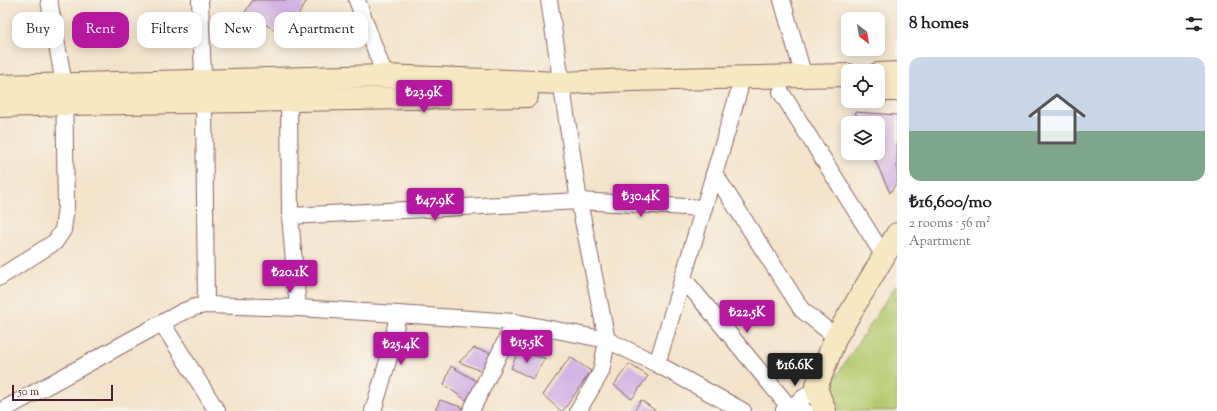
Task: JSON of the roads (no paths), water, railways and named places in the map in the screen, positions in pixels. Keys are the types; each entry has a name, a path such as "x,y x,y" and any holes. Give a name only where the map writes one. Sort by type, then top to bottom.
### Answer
{"main road":[{"path":"885,74 897,73"},
{"path":"0,86 64,94 204,91 385,76 562,89 631,80 841,75"},
{"path":"204,91 289,100 562,89 781,92 841,90"},
{"path":"885,90 897,90"},
{"path":"0,106 64,94"},
{"path":"816,388 891,255 897,234"},
{"path":"825,411 816,388 836,337 891,255"}],"street":[{"path":"0,277 55,242 63,230 66,206 64,94 49,0"},
{"path":"200,0 204,91 206,306"},
{"path":"357,0 385,76"},
{"path":"549,0 579,201 607,340 601,372 578,411"},
{"path":"782,0 804,77"},
{"path":"657,364 739,91"},
{"path":"781,92 891,255"},
{"path":"289,100 290,216 298,308"},
{"path":"714,173 802,310 836,337"},
{"path":"290,216 579,201 704,208"},
{"path":"683,278 793,410 816,388"},
{"path":"1,411 162,322 195,307 206,306 298,308 515,322 607,340 657,364 743,411"},
{"path":"373,411 390,354 398,314"},
{"path":"162,322 217,411"},
{"path":"471,411 515,322"}]}
